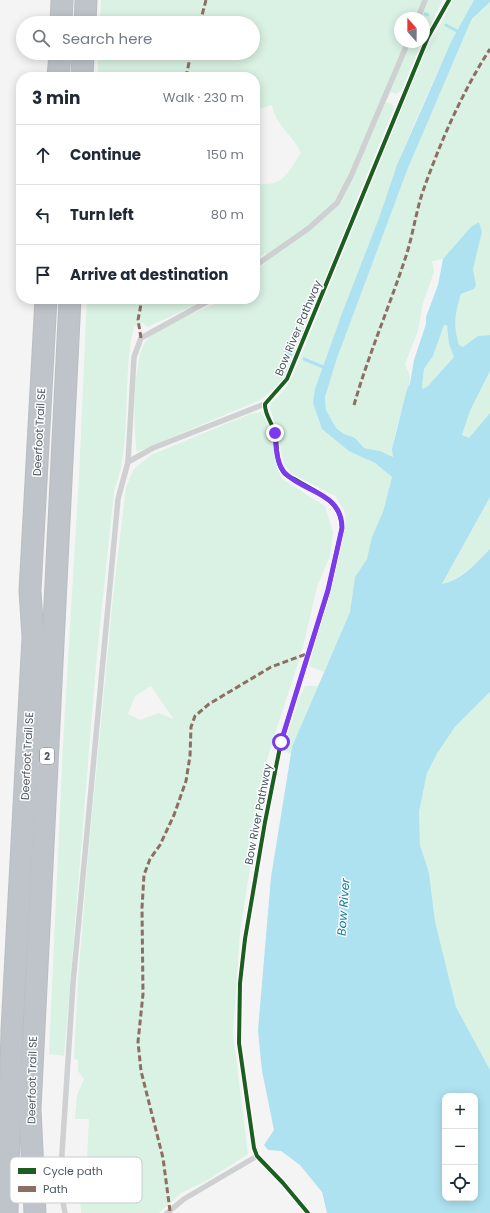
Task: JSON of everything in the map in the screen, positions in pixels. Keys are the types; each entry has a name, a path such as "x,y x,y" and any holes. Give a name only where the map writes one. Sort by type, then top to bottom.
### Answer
{"highway":[{"path":"61,16 62,0"},
{"path":"85,16 86,0"},
{"path":"58,72 59,60"},
{"path":"82,72 83,60"},
{"name":"Deerfoot Trail SE","path":"7,1213 12,1030 33,637 30,590 46,304"},
{"name":"Deerfoot Trail SE","path":"32,1157 30,1109 31,1086 70,304"},
{"path":"0,998 11,873 30,590"},
{"name":"Deerfoot Trail SE","path":"35,1203 35,1213"}],"lane":[{"path":"420,12 425,0"},
{"path":"260,262 309,228 337,203 351,176 405,48"},
{"path":"62,1157 74,976 118,499 128,462 134,357 141,338 203,304"},
{"path":"128,462 153,448 265,404"},
{"path":"167,1213 184,1199 257,1156"},
{"path":"63,1203 65,1213"}],"green space":[{"path":"101,0 443,0 430,26 430,12 394,12 394,48 419,48 401,91 396,94 391,92 386,102 392,104 394,108 285,376 278,386 260,400 137,452 135,428 136,379 141,351 145,342 157,331 166,326 215,304 260,304 260,267 269,260 265,253 260,257 260,184 272,183 283,178 301,153 294,141 280,124 272,105 260,109 260,72 98,72 98,60 260,60 260,16 100,16"},
{"path":"453,0 474,0 433,81 395,171 379,219 343,310 319,380 313,403 363,457 375,463 392,477 383,512 367,559 355,577 350,612 324,672 309,666 342,544 346,517 344,510 335,496 291,473 284,464 276,426 270,408 271,403 285,389 294,373 423,57 428,48 430,48 430,44"},
{"path":"490,2 490,335 478,336 463,347 459,345 455,325 457,308 461,294 474,289 476,285 473,269 482,232 479,222 443,259 432,261 434,272 423,303 418,331 405,364 410,376 410,383 396,431 393,457 380,451 364,448 355,438 344,434 336,428 326,410 325,397 337,358 408,168 467,30 472,20"},
{"path":"87,304 196,304 148,327 142,323 134,326 131,343 127,379 124,450 121,468 114,492 97,654 64,1056 49,1054 63,744 79,476"},
{"path":"444,325 447,325 454,357 428,386 423,389 424,369 433,356"},
{"path":"490,371 490,413 469,439 462,435 470,411"},
{"path":"261,412 269,428 276,462 282,479 325,506 333,532 330,556 317,587 303,647 268,756 240,931 233,1034 248,1154 206,1181 181,1193 159,1213 81,1213 80,1203 142,1203 142,1157 87,1157 89,1119 75,1119 77,1095 84,1079 78,1071 78,1060 74,1059 78,980 88,858 114,587 126,487 134,469 151,455 250,414","holes":["151,686 173,719 159,713 140,720 128,714 135,696"]},
{"path":"490,497 490,549 456,579 442,585"},
{"path":"305,686 318,686 291,754 283,750 299,698"},
{"path":"490,692 490,1070 456,1007 435,921 429,873 420,845 419,812 427,773 438,752 455,727"}],"water":[{"name":"Bow River","path":"474,0 490,0 490,2 472,19 408,168 337,358 325,397 326,410 336,428 344,434 355,438 364,448 380,451 393,457 392,449 407,389 410,384 414,360 426,324 426,317 438,285 443,259 471,227 479,222 482,232 473,269 476,285 474,289 461,294 457,308 455,325 459,345 463,347 478,336 490,335 490,371 470,411 462,435 469,438 490,413 490,497 442,584 462,575 490,549 490,692 455,727 438,752 427,773 419,812 420,845 429,873 435,921 456,1007 490,1070 490,1213 327,1213 322,1192 300,1165 281,1151 268,1150 264,1145 274,1130 262,1071 258,1030 271,877 292,747 350,612 355,577 367,559 372,537 383,512 392,477 375,463 349,451 322,429 313,403 315,389 341,316 379,218 397,165 452,40","holes":["444,325 447,325 449,344 454,357 428,386 423,389 424,369 433,356"]}],"waterway":[{"path":"446,25 457,31"},
{"path":"285,352 291,354"},
{"path":"304,359 323,367"}],"marked path":[{"path":"202,16 206,0"},
{"path":"354,405 365,369 407,254 422,194 429,175 461,101 490,49"},
{"path":"187,72 190,60"},
{"path":"141,304 138,320 141,338"},
{"path":"170,1211 163,1158 141,1071 138,1042 143,994 142,908 144,875 150,859 160,845 174,815 186,781 190,756 191,727 195,716 209,704 271,667 309,653"}],"cycle path":[{"name":"Bow River Pathway","path":"308,1213 283,1183 257,1156 254,1148 239,1043 240,983 245,939 265,822 281,742 328,591 342,528 341,519 333,504 319,493 286,475 282,470 278,460 275,433 267,414 265,404 287,379 428,37 449,0"}],"route":[{"path":"275,433 279,461 285,474 334,503 340,511 342,519 342,528 328,590 310,653 281,742"}]}
